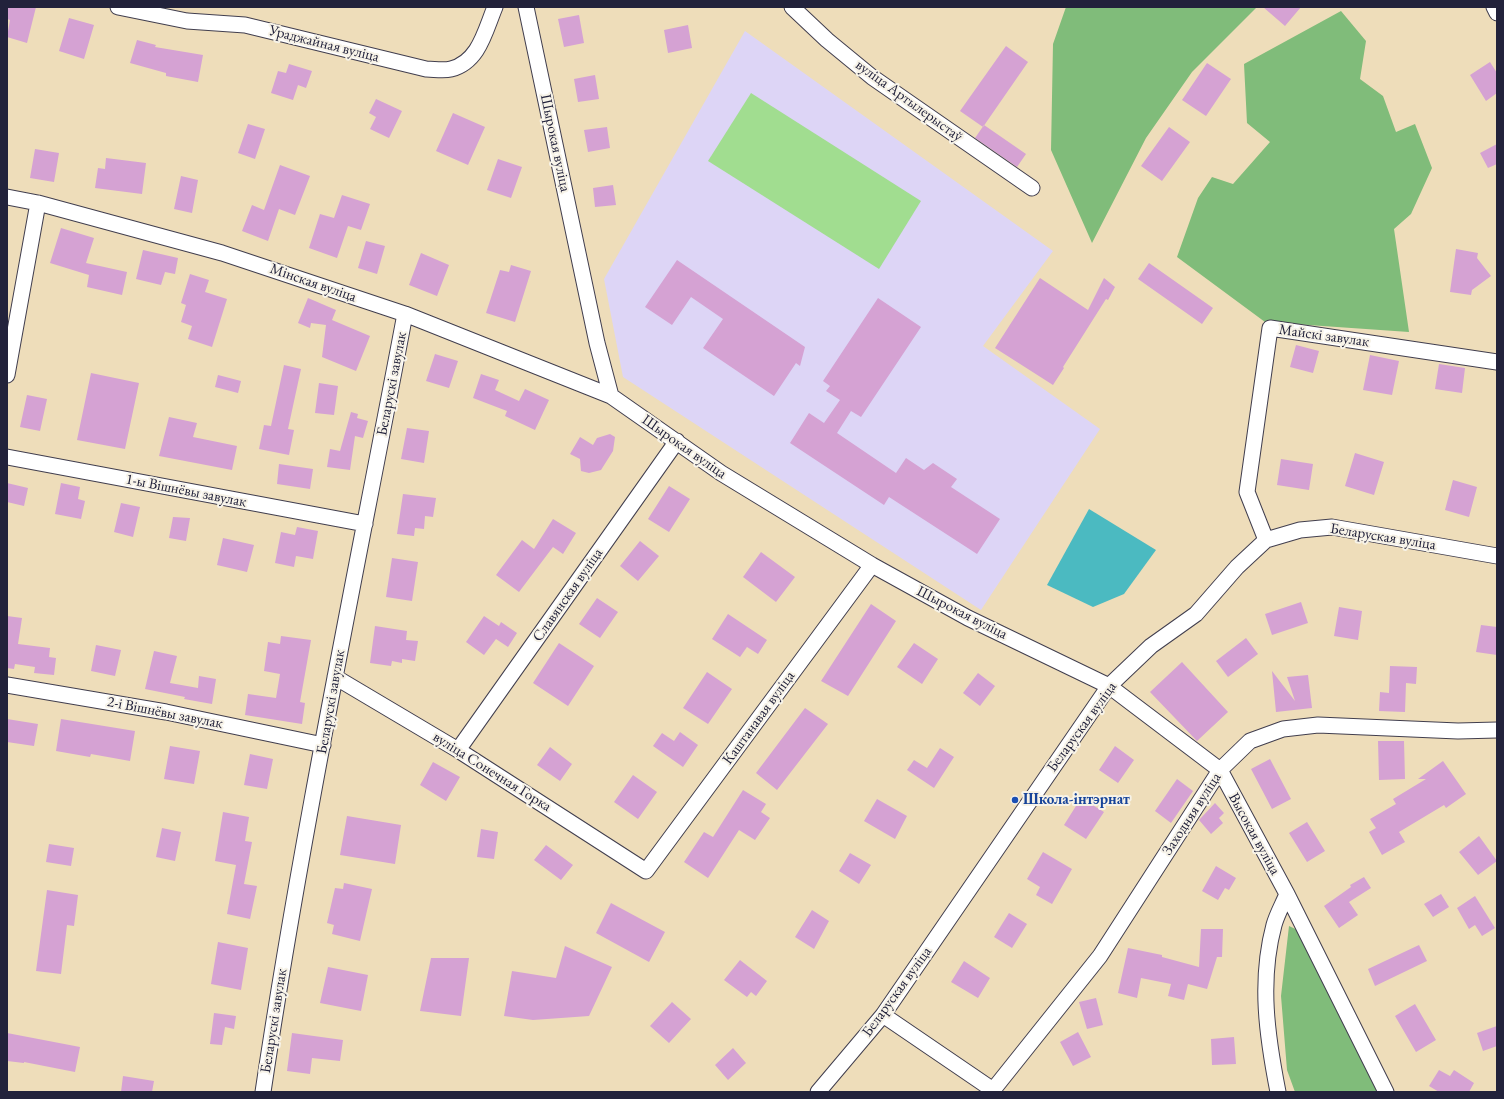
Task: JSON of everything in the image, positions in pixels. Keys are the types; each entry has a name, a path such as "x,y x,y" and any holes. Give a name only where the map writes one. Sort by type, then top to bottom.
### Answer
{"street":[{"name":"Ураджайная вуліца","path":"118,7 187,21 245,25 426,69 450,69 467,63 478,49 495,7"},
{"name":"Шырокая вуліца","path":"526,7 598,343 611,396 721,473 872,565 962,614 1109,686"},
{"name":"вуліца Артылерыстаў","path":"792,7 827,40 872,76 1032,188"},
{"path":"1494,7 1497,13"},
{"name":"Мінская вуліца","path":"7,197 38,203 222,252 405,314 611,396"},
{"path":"7,375 38,203"},
{"name":"Беларускі завулак","path":"263,1092 274,1014 335,677 405,314"},
{"name":"Майскі завулак","path":"1266,540 1247,492 1270,328 1497,362"},
{"name":"Славянская вуліца","path":"458,750 676,441"},
{"name":"1-ы Вішнёвы завулак","path":"7,457 365,524"},
{"name":"Беларуская вуліца","path":"818,1092 884,1015 1109,686 1151,646 1196,614 1237,567 1266,540 1300,530 1332,527 1497,556"},
{"name":"Каштанавая вуліца","path":"646,871 872,565"},
{"name":"вуліца Сонечная Горка","path":"335,677 458,750 646,871"},
{"name":"2-і Вішнёвы завулак","path":"7,685 166,712 323,745"},
{"name":"Высокая вуліца","path":"1109,686 1220,770 1287,894 1386,1092"},
{"name":"Заходняя вуліца","path":"993,1091 1100,956 1220,770 1250,741 1283,729 1318,725 1458,732 1497,730"},
{"path":"1278,1092 1268,1041 1265,1008 1267,967 1274,924 1287,894"},
{"path":"884,1015 993,1091"}],"shaded area":[{"path":"745,31 1053,251 983,346 1100,429 981,610 623,377 604,279"}],"green space":[{"path":"1066,7 1257,7 1192,72 1146,138 1092,243 1051,150 1053,44"},
{"path":"1341,11 1366,41 1360,79 1383,96 1396,132 1415,124 1432,168 1411,214 1394,229 1409,332 1265,322 1177,257 1198,198 1212,177 1233,184 1270,142 1247,123 1244,64"},
{"path":"751,93 921,201 879,269 708,161"},
{"path":"1289,926 1308,935 1391,1092 1295,1092 1287,1070 1281,996"}],"water":[{"path":"1089,509 1156,550 1124,594 1093,607 1047,585"}],"building":[{"path":"7,7 36,7 27,43 7,37 10,20 7,19"},
{"path":"1263,7 1301,7 1285,26"},
{"path":"579,15 584,43 564,47 558,19"},
{"path":"69,18 94,25 84,59 59,51"},
{"path":"688,25 692,48 668,53 664,30"},
{"path":"137,40 156,45 155,47 203,55 198,82 166,76 166,73 130,63"},
{"path":"1006,46 1028,62 983,127 960,111"},
{"path":"1490,62 1497,73 1497,93 1486,101 1470,75"},
{"path":"1207,63 1231,79 1206,116 1182,100"},
{"path":"289,64 312,71 306,88 298,85 293,100 271,93 278,71 286,73"},
{"path":"595,75 599,99 578,102 574,79"},
{"path":"376,99 402,111 389,138 370,129 376,117 369,113"},
{"path":"453,113 485,127 468,165 436,151"},
{"path":"248,124 265,129 255,159 238,153"},
{"path":"984,125 1026,154 1017,167 975,138"},
{"path":"607,127 610,148 588,152 584,130"},
{"path":"1169,127 1190,142 1162,181 1141,166"},
{"path":"1497,144 1497,164 1488,168 1480,153"},
{"path":"35,149 59,153 54,182 30,178"},
{"path":"106,158 146,163 142,194 95,188 98,168 105,169"},
{"path":"498,159 522,167 511,198 487,190"},
{"path":"280,165 310,176 295,215 279,209 268,241 242,231 252,205 264,210"},
{"path":"181,176 198,180 192,213 174,209"},
{"path":"613,185 616,205 595,207 593,188"},
{"path":"342,195 370,204 361,230 348,226 337,258 309,248 320,214 334,218"},
{"path":"61,228 94,238 86,263 127,272 122,295 87,287 89,275 50,263"},
{"path":"366,241 385,246 377,274 358,268"},
{"path":"1456,249 1478,253 1477,258 1491,276 1472,290 1471,295 1450,292"},
{"path":"143,250 178,258 175,274 165,272 161,285 136,279"},
{"path":"421,253 449,265 437,296 409,285"},
{"path":"677,260 805,347 800,366 796,363 774,396 703,348 723,319 691,297 672,325 645,307"},
{"path":"1149,263 1213,308 1202,324 1138,279"},
{"path":"511,265 531,271 515,322 486,313 500,270 509,272"},
{"path":"190,274 209,280 205,292 227,299 212,347 188,339 192,326 181,322 186,305 181,303"},
{"path":"1040,278 1088,310 1104,278 1115,287 1053,385 995,348"},
{"path":"308,298 336,310 332,320 370,336 356,371 322,357 326,325 311,323 310,328 298,323"},
{"path":"878,298 921,327 861,417 851,411 837,433 896,473 906,458 924,470 933,463 957,479 951,487 1000,519 977,554 889,497 884,505 790,443 809,413 824,423 840,400 826,391 830,386 823,381"},
{"path":"1296,345 1319,351 1313,373 1290,367"},
{"path":"435,354 458,361 449,388 426,381"},
{"path":"1370,355 1399,361 1392,395 1363,390"},
{"path":"1439,364 1465,368 1462,393 1435,389"},
{"path":"284,365 301,369 288,429 294,430 289,455 259,449 264,425 271,426"},
{"path":"91,373 139,383 125,449 77,440"},
{"path":"481,374 499,380 495,390 519,401 525,389 549,400 535,430 505,416 507,411 473,398"},
{"path":"218,375 241,381 238,393 215,387"},
{"path":"319,383 338,386 334,415 315,413"},
{"path":"27,395 47,399 40,431 20,427"},
{"path":"351,412 358,414 357,418 368,421 363,438 355,436 350,470 327,467 330,449 340,451"},
{"path":"169,417 197,423 193,437 237,446 232,470 159,456"},
{"path":"407,428 429,431 424,463 401,459"},
{"path":"610,434 615,437 613,451 601,470 589,473 581,471 580,459 570,454 580,437 593,445 597,438"},
{"path":"1355,453 1384,462 1374,495 1345,486"},
{"path":"1281,459 1313,464 1309,490 1277,485"},
{"path":"279,464 313,469 310,489 277,484"},
{"path":"1453,480 1477,487 1469,517 1445,510"},
{"path":"7,483 28,488 24,506 7,502"},
{"path":"61,483 80,487 78,499 85,501 81,519 55,514"},
{"path":"669,486 690,499 669,532 648,519"},
{"path":"403,494 436,498 433,517 425,516 424,529 415,528 414,536 397,534"},
{"path":"121,503 140,507 133,537 114,532"},
{"path":"173,517 190,518 186,541 169,538"},
{"path":"553,519 576,533 563,554 553,547 519,592 496,575 522,540 534,549"},
{"path":"297,527 318,531 313,559 296,556 294,567 275,563 281,532 295,535"},
{"path":"223,538 254,545 247,572 217,565"},
{"path":"640,541 659,556 638,581 620,566"},
{"path":"761,552 795,577 776,602 743,577"},
{"path":"392,558 418,562 412,601 386,597"},
{"path":"597,598 618,612 600,638 579,624"},
{"path":"1301,602 1308,623 1272,635 1265,614"},
{"path":"871,604 896,621 848,696 821,681"},
{"path":"1339,607 1362,611 1358,640 1334,636"},
{"path":"728,614 767,640 758,654 747,647 740,657 712,639"},
{"path":"7,616 22,618 18,644 50,648 49,657 56,658 54,675 34,673 35,667 15,664 14,669 7,668"},
{"path":"484,616 499,626 501,622 517,633 508,647 496,639 484,655 466,642"},
{"path":"1481,625 1497,627 1497,655 1476,652"},
{"path":"375,626 407,631 406,640 418,641 415,661 402,659 402,663 392,661 391,666 370,663"},
{"path":"281,636 311,640 300,702 305,703 302,724 245,715 248,694 276,698 280,674 264,671 268,642 280,644"},
{"path":"1246,638 1258,654 1228,677 1216,661"},
{"path":"559,643 594,666 568,706 533,683"},
{"path":"914,643 938,659 922,684 897,667"},
{"path":"96,645 121,650 115,676 91,671"},
{"path":"154,651 177,656 170,683 198,688 199,676 216,679 212,704 184,699 185,697 145,689"},
{"path":"1182,662 1228,712 1197,741 1150,692"},
{"path":"1390,666 1417,667 1416,684 1406,683 1405,712 1379,711 1380,692 1389,693"},
{"path":"1272,671 1295,701 1287,677 1308,675 1312,708 1276,712"},
{"path":"707,672 732,689 708,724 683,708"},
{"path":"978,673 995,686 980,706 963,693"},
{"path":"805,708 828,724 777,790 756,773"},
{"path":"7,719 38,724 34,746 7,742"},
{"path":"61,719 135,731 130,761 91,754 90,757 56,751"},
{"path":"680,732 698,745 683,767 653,746 662,733 674,741"},
{"path":"1378,741 1404,741 1405,779 1379,780"},
{"path":"170,746 200,751 194,784 164,779"},
{"path":"1115,746 1134,760 1118,783 1099,770"},
{"path":"550,747 572,764 560,781 537,765"},
{"path":"940,748 954,757 934,788 907,770 914,760 927,768"},
{"path":"250,754 273,759 267,789 244,785"},
{"path":"1270,759 1291,799 1272,809 1251,769"},
{"path":"1443,761 1466,794 1446,808 1444,805 1399,832 1405,842 1382,855 1369,832 1376,828 1370,819 1396,804 1393,799 1426,779 1418,779"},
{"path":"433,762 460,777 446,801 420,785"},
{"path":"633,775 657,792 638,819 614,802"},
{"path":"1177,779 1193,791 1171,823 1155,811"},
{"path":"743,790 766,804 761,812 770,818 755,840 739,830 708,878 684,862 704,832 713,837"},
{"path":"1081,798 1104,812 1086,839 1064,825"},
{"path":"877,799 907,816 895,839 864,821"},
{"path":"1215,803 1224,813 1219,818 1223,823 1211,834 1199,820"},
{"path":"223,812 249,817 245,841 252,842 244,884 257,886 250,919 227,914 236,865 215,861"},
{"path":"347,816 401,825 395,864 340,855"},
{"path":"1307,822 1325,851 1307,862 1289,833"},
{"path":"162,828 181,832 175,861 156,857"},
{"path":"481,829 498,832 494,859 477,857"},
{"path":"1479,836 1497,861 1478,875 1459,852"},
{"path":"49,844 74,848 71,866 46,862"},
{"path":"546,845 573,865 561,880 534,860"},
{"path":"1043,852 1072,869 1052,904 1036,895 1040,887 1027,879"},
{"path":"850,853 871,865 859,884 839,871"},
{"path":"1216,866 1236,878 1229,890 1225,888 1218,900 1202,891"},
{"path":"1364,877 1371,888 1349,902 1358,915 1339,928 1324,906 1351,887 1350,885"},
{"path":"344,883 372,889 360,941 332,934 334,925 327,923 335,888 343,889"},
{"path":"47,890 78,895 74,926 67,925 61,974 36,971"},
{"path":"1441,894 1449,907 1433,917 1424,904"},
{"path":"1475,896 1495,928 1482,936 1475,925 1469,929 1457,908"},
{"path":"611,903 665,932 649,962 596,933"},
{"path":"812,910 829,921 814,949 795,937"},
{"path":"1009,913 1027,924 1012,948 994,937"},
{"path":"1201,929 1223,929 1222,957 1217,957 1207,989 1188,984 1184,1000 1168,996 1171,984 1141,978 1137,998 1118,993 1128,948 1162,955 1162,957 1199,967"},
{"path":"218,942 248,948 241,990 211,984"},
{"path":"1419,945 1427,961 1375,986 1368,969"},
{"path":"565,946 612,967 589,1016 533,1020 504,1016 512,971 556,978"},
{"path":"431,958 469,958 461,1016 420,1011"},
{"path":"740,960 767,981 756,996 751,992 747,997 724,980"},
{"path":"964,961 990,978 978,998 951,982"},
{"path":"328,967 368,975 361,1011 320,1003"},
{"path":"1096,998 1103,1025 1087,1029 1079,1002"},
{"path":"672,1002 691,1019 669,1043 650,1026"},
{"path":"1415,1004 1436,1040 1416,1052 1395,1016"},
{"path":"214,1013 236,1016 234,1029 225,1027 222,1045 210,1044"},
{"path":"1497,1026 1497,1046 1483,1051 1477,1033"},
{"path":"1078,1032 1091,1057 1073,1066 1060,1042"},
{"path":"7,1033 80,1047 75,1072 24,1062 7,1061"},
{"path":"292,1033 343,1040 340,1061 312,1058 310,1074 287,1071"},
{"path":"1234,1037 1236,1064 1212,1065 1211,1039"},
{"path":"733,1048 746,1063 728,1080 715,1065"},
{"path":"1439,1070 1450,1076 1454,1070 1474,1083 1469,1092 1439,1092 1429,1086"},
{"path":"123,1076 154,1081 152,1092 121,1092"}],"place":[{"name":"Школа-інтэрнат","path":"1015,800"}]}
